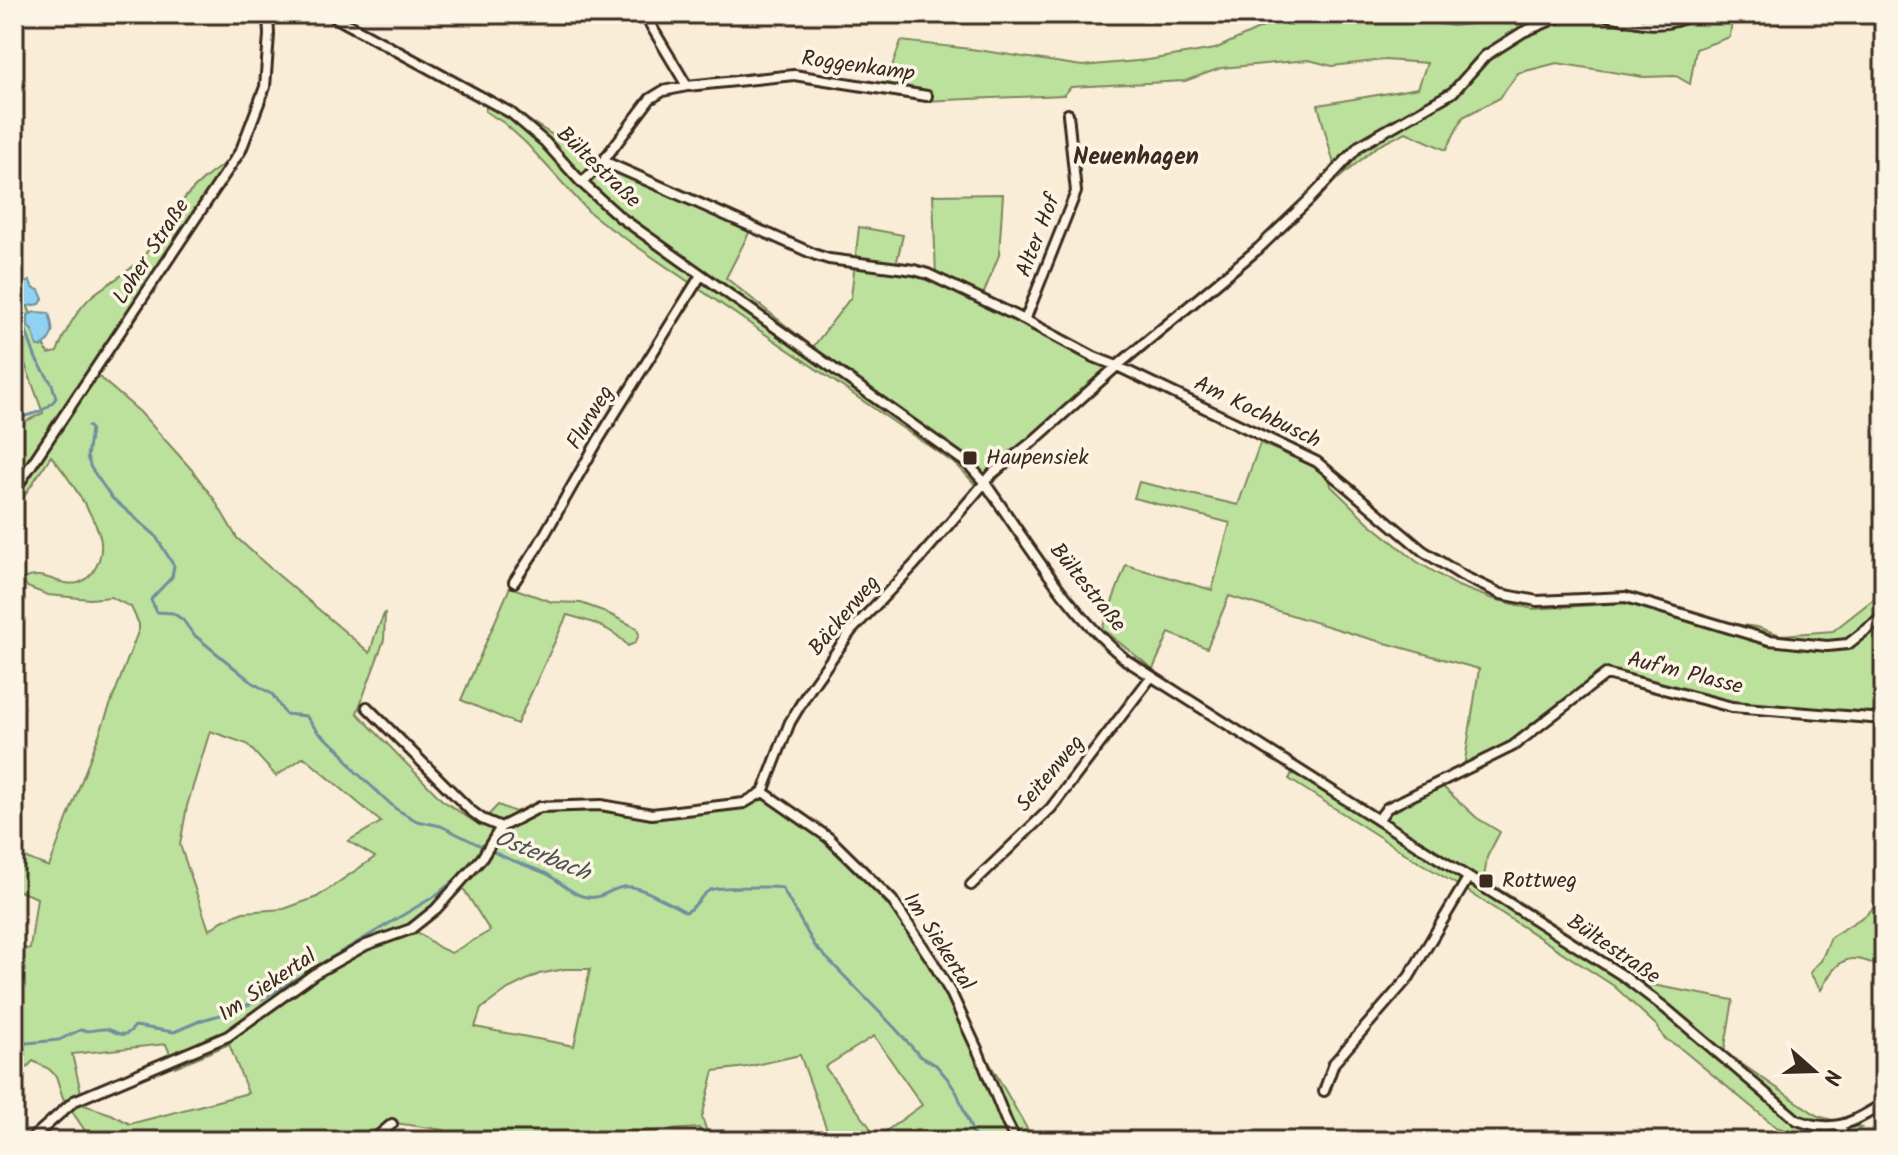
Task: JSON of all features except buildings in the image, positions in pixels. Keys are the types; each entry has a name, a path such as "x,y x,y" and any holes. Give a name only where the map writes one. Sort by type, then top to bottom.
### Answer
{"street":[{"name":"Loher Straße","path":"14,491 241,150 265,87 268,14"},
{"name":"Bültestraße","path":"329,14 511,113 545,142 582,183 620,217 959,457 985,483 1075,609 1104,642 1151,677 1622,975 1797,1120 1823,1127 1841,1126"},
{"path":"644,14 687,86"},
{"path":"985,483 1117,366 1259,248 1359,146 1453,92 1485,56 1523,32 1566,14"},
{"path":"1600,14 1648,25 1672,23 1692,14"},
{"path":"1742,14 1750,18 1757,14"},
{"name":"Roggenkamp","path":"582,183 603,161 650,99 663,91 794,75 927,96"},
{"name":"Alter Hof","path":"1025,320 1076,192 1068,114"},
{"name":"Am Kochbusch","path":"603,161 816,255 928,274 1025,320 1094,357 1317,462 1423,551 1463,576 1501,594 1537,601 1626,597 1769,640 1827,646 1848,644 1884,616"},
{"name":"Flurweg","path":"514,582 701,275"},
{"name":"Bäckerweg","path":"763,792 790,722 851,631 914,565 985,483"},
{"name":"Auf'm Plasse","path":"1378,820 1387,808 1513,746 1606,674 1732,707 1884,719"},
{"name":"Seitenweg","path":"971,885 1051,808 1151,677"},
{"path":"367,707 470,810 501,827"},
{"name":"Im Siekertal","path":"29,1141 74,1101 228,1036 314,974 366,945 411,929 436,909 488,848 501,827 540,807 601,805 652,814 744,803 763,792 829,838 892,900 952,995 1016,1141"},
{"path":"1324,1091 1334,1063 1409,977 1468,878"},
{"path":"1845,1141 1841,1126 1884,1103"},
{"path":"372,1141 392,1124"}],"green space":[{"path":"1488,14 1641,14 1649,24 1671,22 1686,14 1778,14 1732,19 1730,37 1696,49 1690,84 1676,76 1643,77 1557,63 1518,73 1500,98 1463,117 1446,150 1406,132 1376,147 1338,179 1318,105 1418,88 1427,63 1384,60 1332,66 1309,60 1221,68 1185,81 1071,87 1064,95 923,101 882,95 901,41 1082,66 1148,60 1215,49 1283,18 1340,22 1390,15 1453,26 1478,23"},
{"path":"490,96 598,163 751,229 726,278 813,347 851,297 859,227 903,235 896,265 936,276 933,195 1003,194 999,255 981,300 1112,364 983,493 958,466 589,212 526,143 485,111"},
{"path":"245,150 98,376 140,412 192,470 237,538 370,653 385,612 384,640 357,713 442,800 479,825 498,805 515,812 545,800 596,803 654,814 743,803 758,790 822,840 878,894 911,932 951,1004 956,997 1034,1141 831,1141 800,1055 714,1071 702,1117 710,1141 703,1141 699,1128 496,1141 444,1141 444,1130 395,1123 375,1141 92,1141 63,1098 56,1076 49,1069 33,1061 14,1081 14,947 30,949 37,898 14,889 14,853 49,867 139,624 131,607 111,597 90,599 48,595 27,587 23,579 38,576 71,584 80,582 95,569 101,546 99,533 88,510 51,456 14,511 14,422 24,422 43,413 14,334 14,274 48,354 57,352 72,321 87,300 138,262 187,196 204,179","holes":["210,731 247,744 276,776 304,757 381,822 348,841 375,857 317,897 284,909 243,912 209,930 180,845 187,806","463,888 490,931 451,953 413,929","565,969 590,969 574,1046 475,1027 481,1009 508,989 539,974","874,1036 922,1105 875,1139 869,1126 825,1067","166,1044 175,1067 229,1044 248,1093 130,1124 84,1105 72,1054"]},
{"path":"1260,443 1329,473 1331,486 1369,523 1416,561 1458,586 1533,609 1624,603 1757,627 1781,635 1833,631 1884,591 1884,721 1727,712 1608,677 1542,731 1463,774 1479,669 1229,596 1207,648 1169,633 1153,669 1102,629 1126,565 1212,590 1230,523 1134,498 1139,482 1238,505"},
{"path":"510,587 552,602 581,603 603,611 637,628 639,635 635,643 628,646 607,629 567,615 517,724 461,700"},
{"path":"1297,764 1381,818 1441,785 1477,818 1500,832 1487,857 1484,879 1647,984 1733,1000 1724,1052 1818,1116 1861,1128 1838,1139 1823,1140 1776,1127 1664,1038 1657,1026 1614,986 1289,779"},
{"path":"1884,898 1884,968 1862,960 1846,960 1834,970 1821,990 1810,973 1821,961 1831,937 1866,915"}],"water":[{"path":"30,281 43,299 40,304 23,307 16,295 19,285"},
{"path":"49,313 52,324 51,335 42,347 37,346 28,327 28,315"}],"waterway":[{"path":"14,297 36,359 52,384 56,398 43,410 14,419"},
{"path":"88,426 91,429 87,457 91,468 112,498 155,535 174,566 172,577 151,600 157,612 173,613 183,620 193,634 253,683 272,694 285,714 306,716 318,732 339,749 355,771 396,809 417,821 441,826 481,846"},
{"name":"Osterbach","path":"476,860 482,846 545,873 582,896 594,897 617,888 630,887 646,891 686,912 710,890 782,888 815,946 920,1056 936,1065 947,1078 957,1093 976,1141"},
{"name":"Osterbach","path":"14,1040 27,1043 59,1040 80,1030 107,1029 123,1034 135,1026 174,1032 231,1012 262,999 435,896 462,874"}],"place":[{"name":"Haupensiek","path":"970,458"},
{"name":"Rottweg","path":"1486,881"}],"district":[{"name":"Neuenhagen","path":"1136,157"}]}
